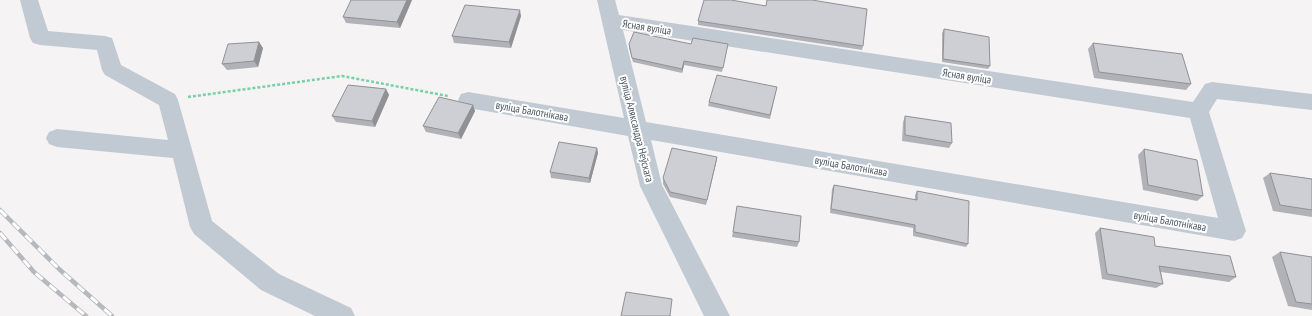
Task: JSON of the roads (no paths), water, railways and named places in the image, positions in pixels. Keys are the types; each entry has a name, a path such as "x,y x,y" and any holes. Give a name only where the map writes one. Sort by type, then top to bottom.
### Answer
{"street":[{"path":"29,0 40,38 105,43 112,70 168,100 202,227 270,282 342,316"},
{"name":"вуліца Аляксандра Неўскага","path":"606,0 651,186 717,316"},
{"name":"Ясная вуліца","path":"611,21 1198,111"},
{"path":"1198,111 1212,90 1312,102"},
{"name":"вуліца Балотнікава","path":"468,100 1234,232 1198,111"},
{"path":"57,138 181,150"}],"railway":[{"path":"0,210 59,269 112,316"},
{"path":"0,233 34,272 86,316"}]}
